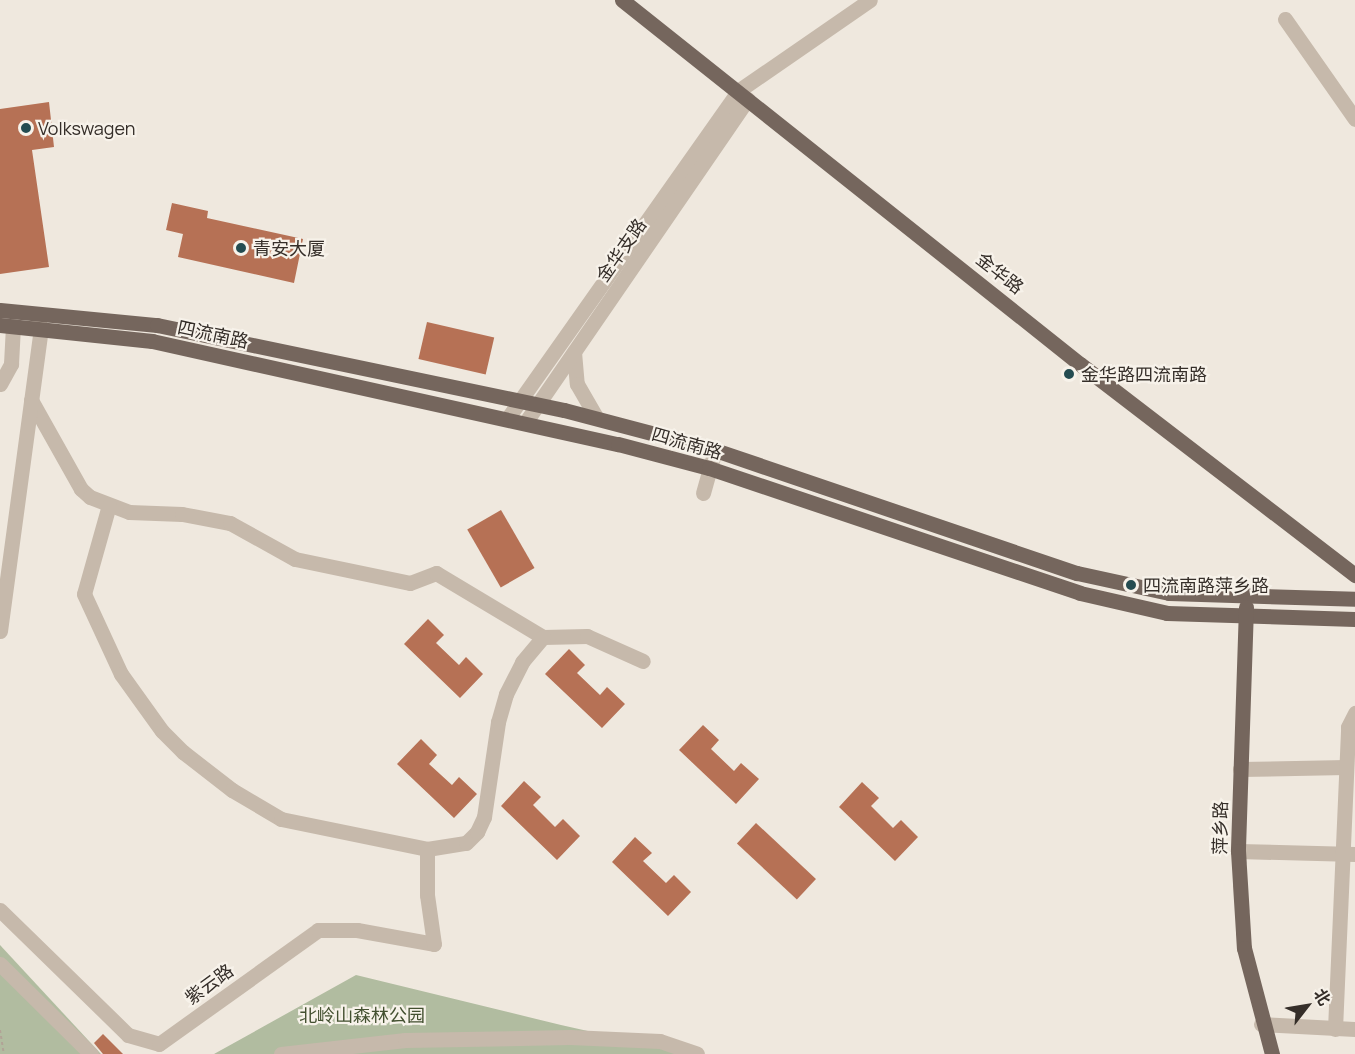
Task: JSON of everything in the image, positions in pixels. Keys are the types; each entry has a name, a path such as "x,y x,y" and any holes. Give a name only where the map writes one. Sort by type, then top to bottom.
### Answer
{"main road":[{"name":"金华路","path":"622,0 1080,364 1355,575"},
{"name":"四流南路","path":"0,310 157,325 597,418 715,450 1077,573 1169,593 1246,598 1355,599"},
{"name":"四流南路","path":"7,326 152,341 525,423 709,468 1080,593 1167,613 1355,619"},
{"name":"萍乡路","path":"1246,598 1238,851 1244,948 1261,1024 1272,1054"}],"street":[{"name":"金华支路","path":"525,423 743,95 870,0"},
{"path":"1285,19 1355,119"},
{"path":"507,419 743,95"},
{"path":"0,631 41,328 35,312"},
{"path":"0,384 11,364 7,326"},
{"path":"574,352 577,384 597,418"},
{"path":"31,400 81,489 109,505 129,512 160,516 182,514 231,523 294,559 410,583 436,573 543,637 587,636 643,661"},
{"path":"703,493 715,450"},
{"path":"109,505 84,594 121,674 162,731 232,790 281,819 427,849 457,845 477,832 484,817 498,722 506,694 522,662 543,637"},
{"path":"1335,1029 1339,942 1349,854 1346,767 1348,727 1355,713"},
{"path":"1240,769 1346,767"},
{"name":"紫云路","path":"0,910 128,1035 159,1044 318,930 357,930 434,944 427,895 427,849"},
{"path":"1238,851 1349,854"},
{"path":"1339,942 1355,942"},
{"path":"0,964 91,1054"},
{"path":"1261,1024 1355,1029"},
{"path":"281,1054 405,1041 570,1037 660,1041 697,1054"}],"path":[{"path":"0,1030 4,1054"}],"green space":[{"path":"0,945 101,1054 0,1054"},
{"name":"北岭山森林公园","path":"356,975 561,1025 690,1054 214,1054"}],"building":[{"path":"49,102 54,147 32,150 49,267 0,274 0,109"},
{"name":"青安大厦","path":"172,203 208,211 207,218 303,239 294,283 178,257 183,234 166,230"},
{"path":"427,322 494,338 486,375 418,359"},
{"path":"501,510 534,568 501,588 467,530"},
{"path":"428,619 444,635 436,643 459,665 466,657 483,674 460,698 404,644"},
{"path":"569,649 585,665 577,673 600,695 607,687 625,704 602,728 545,674"},
{"path":"703,725 719,740 711,749 734,771 741,763 759,779 736,804 679,750"},
{"path":"421,739 437,755 429,764 452,785 459,777 477,794 454,818 397,764"},
{"path":"524,781 541,797 533,805 555,827 563,819 580,836 557,860 501,806"},
{"path":"862,782 879,798 871,806 893,828 901,820 918,837 895,861 839,807"},
{"path":"756,823 816,879 797,899 737,843"},
{"path":"635,837 652,853 643,861 666,883 674,875 691,892 668,916 612,862"},
{"path":"103,1034 123,1054 103,1054 94,1043"}],"place":[{"name":"Volkswagen","path":"26,128"},
{"name":"青安大厦","path":"241,248"},
{"name":"金华路四流南路","path":"1069,374"},
{"name":"四流南路萍乡路","path":"1131,585"}]}
